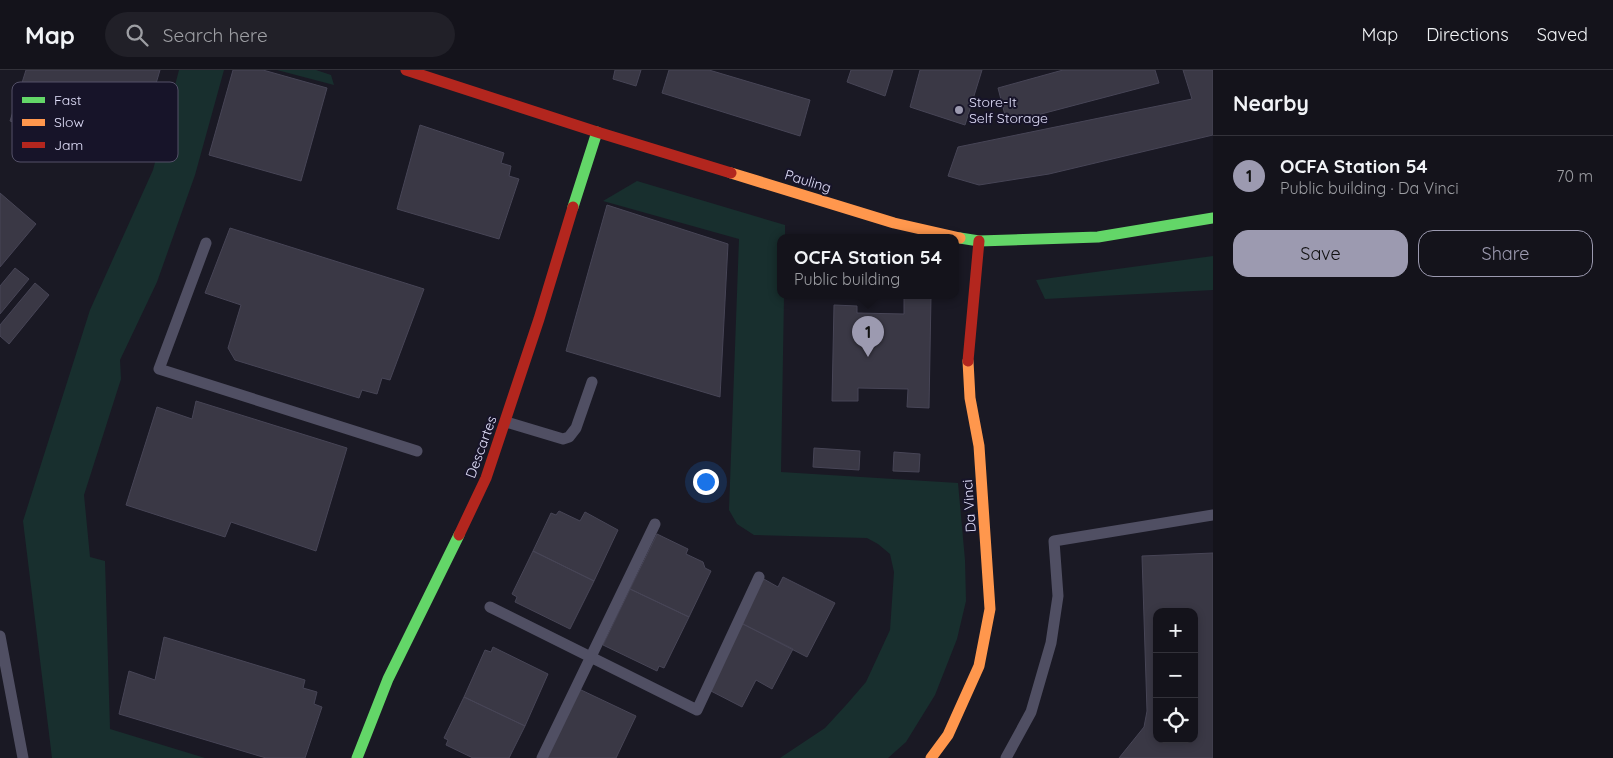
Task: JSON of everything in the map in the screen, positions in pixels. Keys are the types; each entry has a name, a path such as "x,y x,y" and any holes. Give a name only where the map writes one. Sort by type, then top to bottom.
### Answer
{"street":[{"name":"Pauling","path":"406,70 597,132 894,223 940,234"},
{"name":"Descartes","path":"357,758 388,679 437,582 486,478 506,422 597,132"},
{"name":"Pauling","path":"959,237 979,241 1098,237 1213,218"},
{"name":"Da Vinci","path":"931,758 948,735 979,666 990,610 979,446 970,398 967,369 974,272 979,241"}],"lane":[{"path":"206,243 159,369 417,451"},
{"path":"506,422 563,439 569,437 576,428 592,382"},
{"path":"1006,758 1031,712 1051,643 1058,596 1054,541 1213,514"},
{"path":"542,758 655,524"},
{"path":"490,607 697,710 759,577"},
{"path":"0,636 23,758"}],"green space":[{"path":"179,70 224,70 195,175 157,282 120,360 121,379 84,495 90,557 105,561 110,729 205,758 52,758 23,521 90,310 155,162 178,162 178,82 176,82"},
{"path":"277,70 316,70 331,75 334,85"},
{"path":"637,181 785,225 785,234 777,234 777,299 784,299 781,472 958,483 965,560 966,601 957,639 935,695 906,742 888,758 780,758 825,728 866,682 890,630 894,572 890,554 867,538 754,535 737,524 729,510 739,239 603,201"},
{"path":"1213,256 1213,290 1045,299 1036,280"}],"building":[{"path":"26,70 160,70 156,82 22,82"},
{"path":"233,70 263,70 327,88 301,181 209,155"},
{"path":"615,70 641,70 636,86 613,79"},
{"path":"669,70 709,70 810,100 800,136 662,93"},
{"path":"851,70 893,70 885,96 847,82"},
{"path":"920,70 982,70 965,125 910,107"},
{"path":"1063,70 1155,70 1159,83 1007,123 998,88"},
{"path":"1183,70 1213,70 1213,135 1049,174 979,185 948,176 958,147 1192,99"},
{"path":"420,125 504,153 501,163 511,166 509,176 519,179 499,239 397,209"},
{"path":"0,193 36,224 0,267"},
{"path":"607,205 728,244 720,397 566,351"},
{"path":"230,228 424,289 390,380 382,378 377,394 362,390 359,398 235,360 228,348 241,305 205,293"},
{"path":"15,268 29,279 0,314 0,286"},
{"path":"35,283 49,295 9,344 0,336 0,325"},
{"path":"904,299 931,299 929,408 907,407 908,389 858,388 858,401 832,401 834,305 857,306 857,313 904,314"},
{"path":"196,401 347,448 316,551 231,522 225,537 126,505 157,407 192,419"},
{"path":"814,448 860,451 859,470 813,467"},
{"path":"894,452 920,454 919,472 893,471"},
{"path":"559,511 580,521 585,512 618,530 594,581 533,551 551,513 556,515"},
{"path":"657,534 688,549 686,554 703,562 705,568 711,571 689,617 630,589"},
{"path":"533,551 594,581 570,629 515,602 517,597 512,594"},
{"path":"1213,553 1213,758 1119,758 1144,727 1147,711 1142,556"},
{"path":"783,577 835,603 807,657 741,623 762,578 778,587"},
{"path":"630,589 689,617 664,668 659,666 657,671 603,645"},
{"path":"741,623 793,649 772,689 756,680 742,707 707,689"},
{"path":"164,637 305,680 303,688 317,692 314,704 322,707 305,758 266,758 119,714 129,671 155,680"},
{"path":"493,647 548,674 525,726 464,697 485,650 491,652"},
{"path":"579,689 636,716 616,758 546,758"},
{"path":"464,697 525,726 509,758 473,758 446,745 448,740 444,738"}],"traffic: fast":[{"path":"573,207 597,132"},
{"path":"960,238 979,241 1098,237 1213,218"},
{"path":"357,758 388,679 459,535"}],"traffic: slow":[{"path":"731,173 894,223 942,234"},
{"path":"931,758 948,735 979,666 990,609 979,446 970,398 968,361"}],"traffic: jam":[{"path":"406,70 731,173"},
{"path":"459,535 486,478 539,319 573,207"},
{"path":"968,361 979,241"}],"place":[{"name":"Store-It Self Storage","path":"959,110"},
{"name":"OCFA Station 54","path":"868,357"}]}
